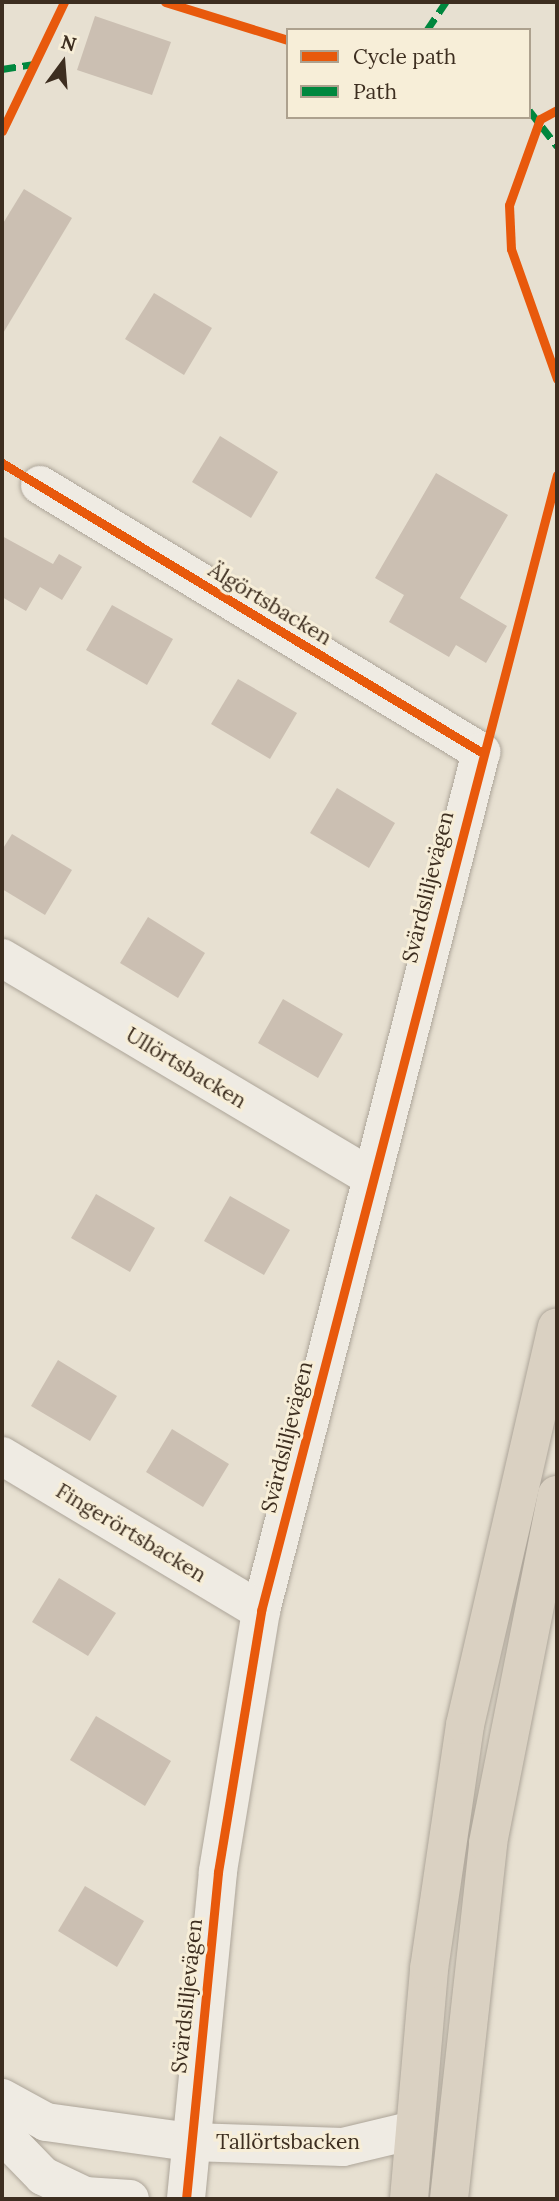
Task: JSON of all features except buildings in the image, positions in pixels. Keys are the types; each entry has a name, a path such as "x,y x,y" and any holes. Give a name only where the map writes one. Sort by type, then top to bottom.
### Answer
{"highway":[{"path":"409,2199 414,2130 465,1724 557,1328"},
{"path":"449,2199 488,1843 557,1495"}],"street":[{"name":"Älgörtsbacken","path":"40,485 481,752"},
{"name":"Svärdsliljevägen","path":"186,2199 218,1872 261,1611 481,752"},
{"name":"Ullörtsbacken","path":"2,958 371,1177"},
{"name":"Fingerörtsbacken","path":"2,1456 261,1611"},
{"name":"Tallörtsbacken","path":"2,2098 46,2122 191,2142 343,2147 414,2130"},
{"path":"2,2120 11,2143 43,2176 85,2196 130,2199"}],"marked path":[{"path":"428,28 446,2"},
{"path":"2,69 35,64"},
{"path":"531,113 557,146"}],"cycle path":[{"path":"2,131 64,2"},
{"path":"165,2 286,39"},
{"path":"557,110 540,119 509,205 511,249 557,379"},
{"path":"2,463 481,752"},
{"path":"186,2199 218,1872 261,1611 557,475"}]}
